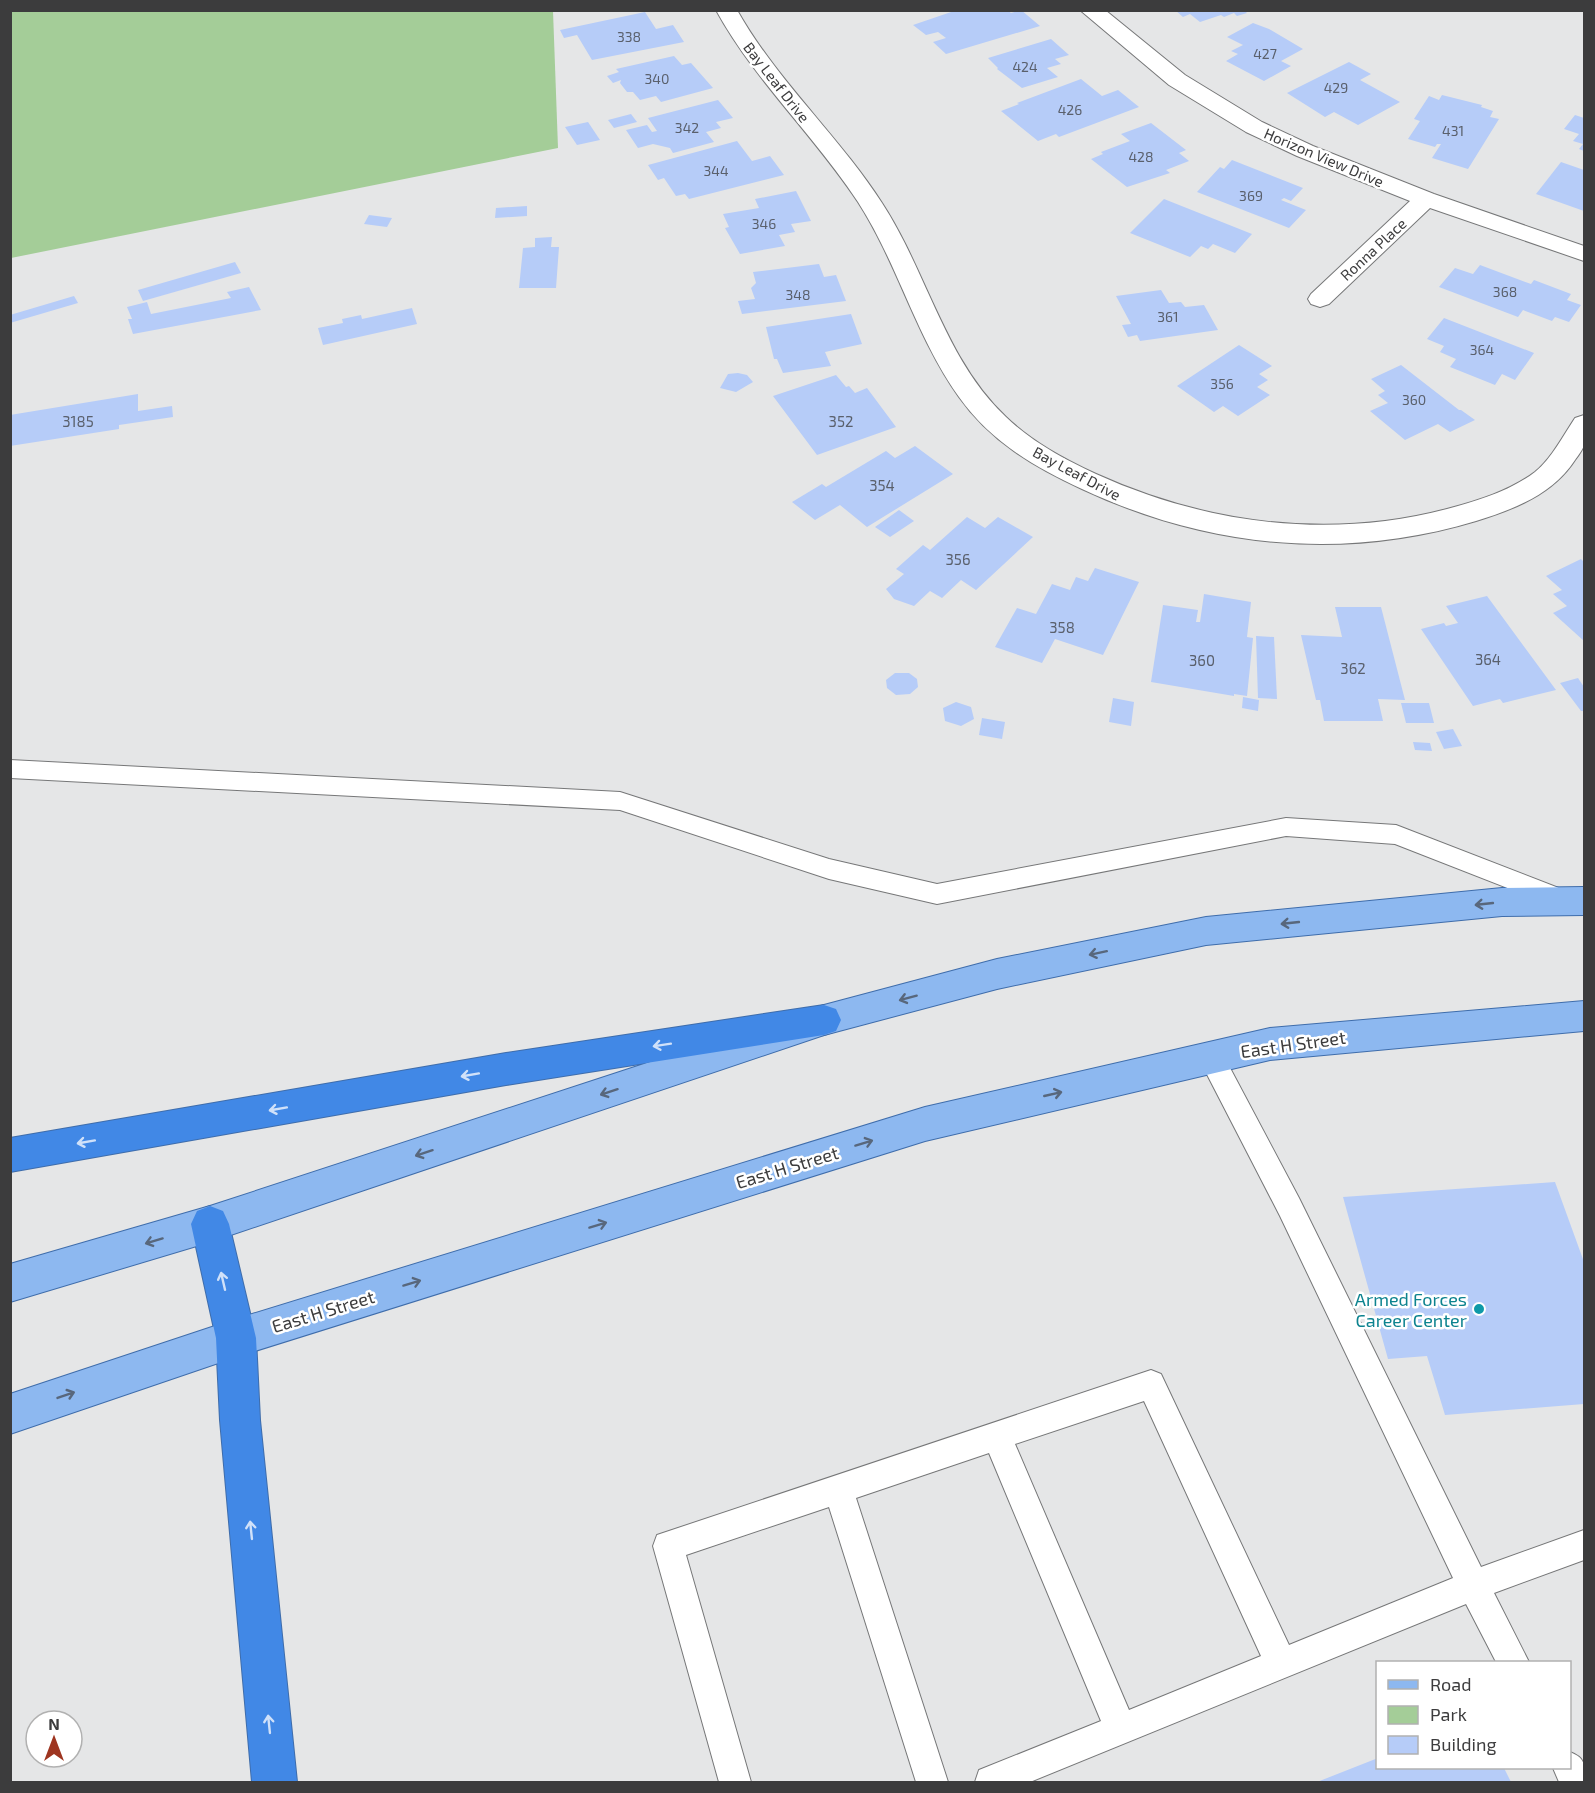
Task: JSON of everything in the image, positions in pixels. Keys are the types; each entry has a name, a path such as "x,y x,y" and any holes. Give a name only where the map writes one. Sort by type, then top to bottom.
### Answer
{"highway":[{"path":"10,1155 506,1069 824,1020"},
{"path":"210,1224 236,1338 240,1420 275,1782"}],"main road":[{"path":"10,1283 210,1224 824,1020 997,974 1206,931 1502,902 1575,901"},
{"name":"East H Street","path":"10,1414 236,1338 924,1124 1270,1044 1584,1016"}],"street":[{"name":"Bay Leaf Drive","path":"726,10 751,53 832,151 872,205 959,379 989,416 1018,441 1053,464 1091,484 1133,502 1226,526 1274,533 1334,535 1388,531 1450,519 1488,507 1522,492 1551,473 1584,424"},
{"name":"Horizon View Drive","path":"1090,10 1111,24 1177,80 1254,127 1305,151 1426,199 1584,254"},
{"name":"Ronna Place","path":"1320,299 1426,199"}],"lane":[{"path":"10,769 620,801 829,869 937,894 1286,827 1396,835 1575,901"},
{"path":"1211,1058 1259,1143 1472,1586 1512,1661"},
{"path":"735,1782 668,1546 1151,1384 1281,1664"},
{"path":"997,1436 1122,1730"},
{"path":"838,1489 932,1782"},
{"path":"991,1782 1472,1586 1584,1545"}],"green space":[{"path":"11,10 553,11 558,148 11,258"}],"building":[{"path":"957,10 1007,10 1011,13 1021,10 1040,26 946,54 933,42 946,38 938,32 926,35 913,25"},
{"path":"1175,10 1244,10 1247,13 1237,16 1234,13 1224,17 1221,15 1200,22 1190,14 1183,17"},
{"path":"645,12 656,29 673,25 684,42 592,60 577,35 564,38 560,30"},
{"path":"1253,23 1269,29 1303,49 1281,61 1291,66 1264,81 1226,61 1238,54 1231,51 1243,45 1227,37"},
{"path":"1051,39 1069,55 1055,59 1061,64 1047,68 1058,77 1022,88 997,69 988,58"},
{"path":"674,56 682,65 691,63 713,88 661,102 656,96 640,100 633,92 627,92 620,83 621,80 613,83 607,76 619,72 616,69"},
{"path":"1349,62 1371,74 1360,80 1400,102 1358,125 1334,112 1325,117 1287,93"},
{"path":"1081,79 1102,96 1118,90 1139,107 1059,137 1056,134 1038,141 1001,111 1019,104 1017,103"},
{"path":"1442,95 1482,105 1481,107 1493,111 1490,117 1499,119 1468,169 1432,158 1441,144 1435,147 1408,139 1420,121 1414,119 1429,96 1439,100"},
{"path":"718,100 733,118 716,122 721,128 706,132 714,142 673,153 670,148 653,144 638,148 626,130 647,125 652,132 657,131 648,118"},
{"path":"631,114 637,122 614,128 608,120"},
{"path":"1575,115 1584,118 1584,151 1579,149 1583,144 1573,141 1579,134 1564,129"},
{"path":"588,122 600,140 577,145 565,127"},
{"path":"1151,123 1186,150 1179,153 1189,161 1166,170 1170,173 1127,187 1091,159 1103,154 1101,152 1130,141 1121,134"},
{"path":"737,141 752,161 770,156 784,175 689,199 685,194 676,196 664,178 658,180 648,165"},
{"path":"1232,160 1303,188 1291,201 1284,198 1281,200 1306,210 1289,228 1197,192 1220,167 1224,169"},
{"path":"1561,162 1584,170 1584,211 1536,194"},
{"path":"796,191 811,221 791,224 795,232 779,235 785,246 740,254 725,228 729,227 723,214 759,208 755,199"},
{"path":"1164,199 1252,234 1235,253 1213,244 1208,249 1201,246 1190,257 1130,233"},
{"path":"527,206 527,216 495,218 496,208"},
{"path":"369,215 392,218 387,227 364,224"},
{"path":"552,237 551,247 559,247 556,288 519,288 523,248 535,247 535,238"},
{"path":"235,262 241,273 143,301 138,290"},
{"path":"819,264 824,277 836,275 846,301 742,314 738,301 755,299 751,288 756,283 753,272"},
{"path":"1480,265 1531,284 1534,280 1571,294 1567,300 1581,305 1569,322 1555,317 1552,321 1523,310 1518,317 1439,287 1455,268 1473,274"},
{"path":"249,287 261,310 133,334 128,319 132,319 127,307 147,302 151,314 231,298 227,292"},
{"path":"1161,290 1169,303 1181,302 1185,307 1204,305 1218,330 1140,341 1137,335 1128,337 1122,325 1131,324 1116,296"},
{"path":"74,296 78,303 10,323 10,315"},
{"path":"412,308 417,324 323,345 318,328 343,323 342,319 361,315 362,319"},
{"path":"851,314 862,344 825,352 831,366 783,373 777,359 774,359 766,327"},
{"path":"1444,318 1534,353 1515,380 1502,374 1495,385 1450,367 1456,359 1440,352 1444,346 1427,339"},
{"path":"1239,345 1272,366 1259,374 1268,380 1257,387 1270,395 1238,416 1223,406 1214,412 1177,386"},
{"path":"1401,365 1475,420 1450,432 1438,424 1405,440 1370,411 1388,403 1378,395 1385,391 1371,379"},
{"path":"728,374 747,375 753,382 736,392 720,388"},
{"path":"836,375 846,387 849,386 855,393 867,388 896,427 817,455 773,396"},
{"path":"138,394 138,411 172,406 173,417 119,425 119,429 10,446 10,415"},
{"path":"915,446 953,474 867,527 840,505 815,520 792,502 822,484 826,487 886,451 895,458"},
{"path":"899,510 914,521 890,537 875,527"},
{"path":"967,517 985,528 998,517 1033,537 976,590 961,580 942,598 930,591 914,606 894,599 886,589 904,574 896,569 923,545 930,550"},
{"path":"1581,559 1584,562 1584,641 1553,613 1567,606 1553,594 1562,590 1546,576"},
{"path":"1095,568 1139,582 1103,655 1055,639 1042,663 995,647 1017,608 1036,614 1052,584 1070,590 1076,577 1088,581"},
{"path":"1204,594 1251,602 1247,637 1253,638 1247,696 1234,694 1234,696 1151,682 1163,605 1198,610 1196,622 1200,622"},
{"path":"1487,596 1556,690 1503,703 1500,699 1473,706 1421,629 1444,623 1446,626 1458,623 1446,606"},
{"path":"1335,607 1381,607 1405,700 1378,699 1383,721 1324,721 1320,700 1316,700 1301,635 1342,637"},
{"path":"1256,636 1274,637 1277,699 1258,698"},
{"path":"895,673 909,673 917,679 918,687 910,694 896,695 887,688 886,680"},
{"path":"1578,678 1584,687 1584,711 1581,711 1560,683"},
{"path":"1243,697 1259,700 1258,711 1242,708"},
{"path":"1113,698 1134,702 1131,726 1109,722"},
{"path":"956,702 971,707 974,719 961,726 945,721 943,708"},
{"path":"1401,703 1429,703 1434,723 1406,723"},
{"path":"982,718 1005,722 1002,739 979,735"},
{"path":"1453,729 1462,746 1444,749 1436,732"},
{"path":"1413,742 1430,743 1432,751 1415,750"},
{"name":"Armed Forces Career Center","path":"1555,1182 1584,1262 1584,1404 1445,1415 1427,1356 1388,1359 1343,1197"},
{"path":"1376,1759 1376,1769 1504,1769 1511,1782 1317,1782"}],"place":[{"name":"Armed Forces Career Center","path":"1479,1309"}]}
